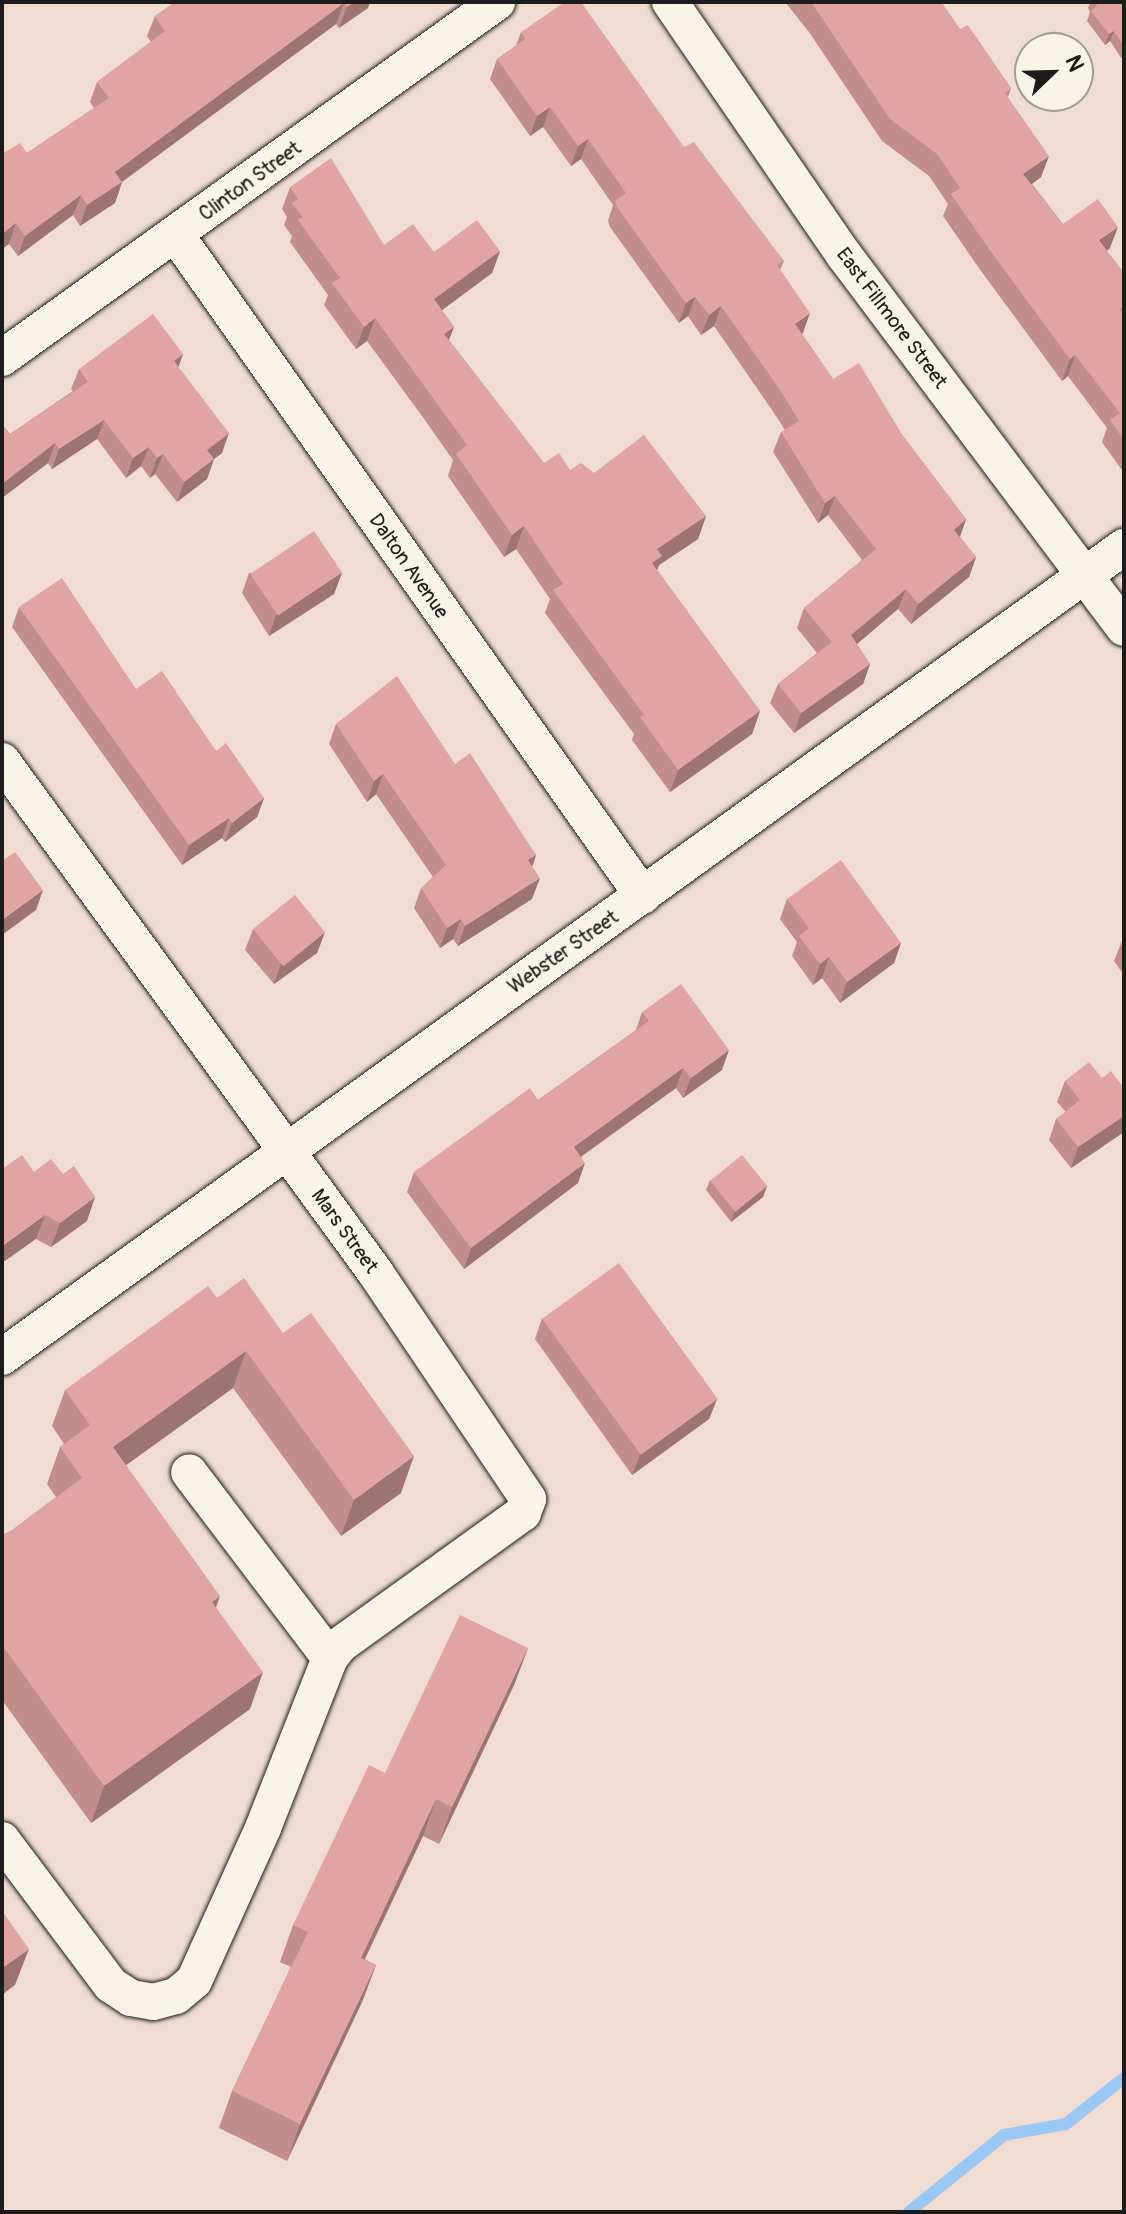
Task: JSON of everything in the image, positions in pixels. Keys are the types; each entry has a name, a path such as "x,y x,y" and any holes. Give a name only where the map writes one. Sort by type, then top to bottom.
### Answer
{"street":[{"name":"Clinton Street","path":"2,358 497,2"},
{"name":"East Fillmore Street","path":"670,2 844,255 1124,628"},
{"name":"Dalton Avenue","path":"176,235 643,896"},
{"name":"Webster Street","path":"2,1357 1124,547"},
{"name":"Mars Street","path":"2,761 285,1150 528,1499 523,1513 340,1645 330,1658"},
{"path":"2,1840 111,1985 131,1998 153,2002 176,1996 194,1981 263,1828 330,1658 189,1472"}],"building":[{"path":"175,2 355,2 347,7 344,3 115,172 122,182 87,205 81,195 25,236 16,223 2,234 2,154 20,143 27,153 109,98 97,82 165,31 155,16"},
{"path":"565,2 581,2 684,147 694,142 784,261 777,265 810,313 795,324 833,379 859,363 903,436 966,519 954,530 976,557 918,604 906,589 851,635 870,664 801,713 778,684 832,642 804,608 876,549 835,496 825,503 781,432 799,421 721,306 709,315 695,297 686,303 617,207 615,201 626,193 588,139 578,146 550,107 537,116 497,59 525,39 521,32"},
{"path":"811,2 941,2 960,29 968,25 1011,88 1005,93 1014,106 1014,112 1018,112 1049,156 1023,174 1063,224 1098,199 1118,227 1099,240 1124,273 1124,306 1120,309 1124,315 1124,440 1110,420 1120,413 1075,355 1070,359 989,249 951,194 960,188 937,154 890,119"},
{"path":"1095,2 1124,2 1124,46 1114,31 1109,34 1091,11 1097,6"},
{"path":"331,158 384,245 413,224 434,252 477,220 500,251 434,299 454,327 444,334 544,463 559,453 570,470 581,463 594,473 644,435 706,516 657,549 662,556 652,563 760,711 678,770 640,717 644,715 553,590 563,584 524,526 512,535 456,454 467,445 375,318 364,327 332,283 340,278 298,220 303,217 292,203 298,199 290,187"},
{"path":"153,314 183,354 174,361 229,433 207,450 214,459 184,482 163,454 157,458 149,447 133,458 104,420 59,449 55,443 2,484 2,424 10,434 88,382 79,369"},
{"path":"314,531 342,572 278,616 250,574"},
{"path":"62,578 136,689 162,671 216,751 226,743 264,798 232,823 229,818 189,845 19,607"},
{"path":"397,676 455,764 470,753 536,855 528,860 540,878 465,926 461,919 447,928 421,888 446,865 383,774 374,781 336,724"},
{"path":"15,852 43,890 2,920 2,861"},
{"path":"841,860 901,943 847,982 829,957 820,964 799,936 809,928 787,899"},
{"path":"295,895 325,932 283,966 253,929"},
{"path":"681,984 729,1050 691,1078 683,1068 574,1147 585,1163 471,1248 414,1172 530,1088 538,1100 649,1021 642,1012"},
{"path":"1089,1062 1102,1078 1111,1071 1124,1088 1124,1116 1078,1147 1056,1119 1080,1100 1065,1081"},
{"path":"22,1155 34,1172 51,1159 63,1174 74,1166 95,1197 60,1223 45,1215 2,1246 2,1169"},
{"path":"742,1155 767,1186 735,1212 710,1181"},
{"path":"619,1263 718,1399 641,1455 542,1319"},
{"path":"244,1278 283,1333 311,1313 414,1456 354,1500 246,1351 113,1447 220,1596 212,1602 263,1672 104,1786 2,1645 2,1535 82,1478 60,1447 90,1425 65,1390 208,1286 217,1298"},
{"path":"460,1615 528,1648 452,1807 436,1799 361,1958 376,1965 300,2124 232,2091 308,1932 293,1925 369,1765 385,1773"},
{"path":"2,1911 29,1949 2,1968"}],"waterway":[{"path":"909,2212 1004,2135 1066,2124 1124,2078"}]}
